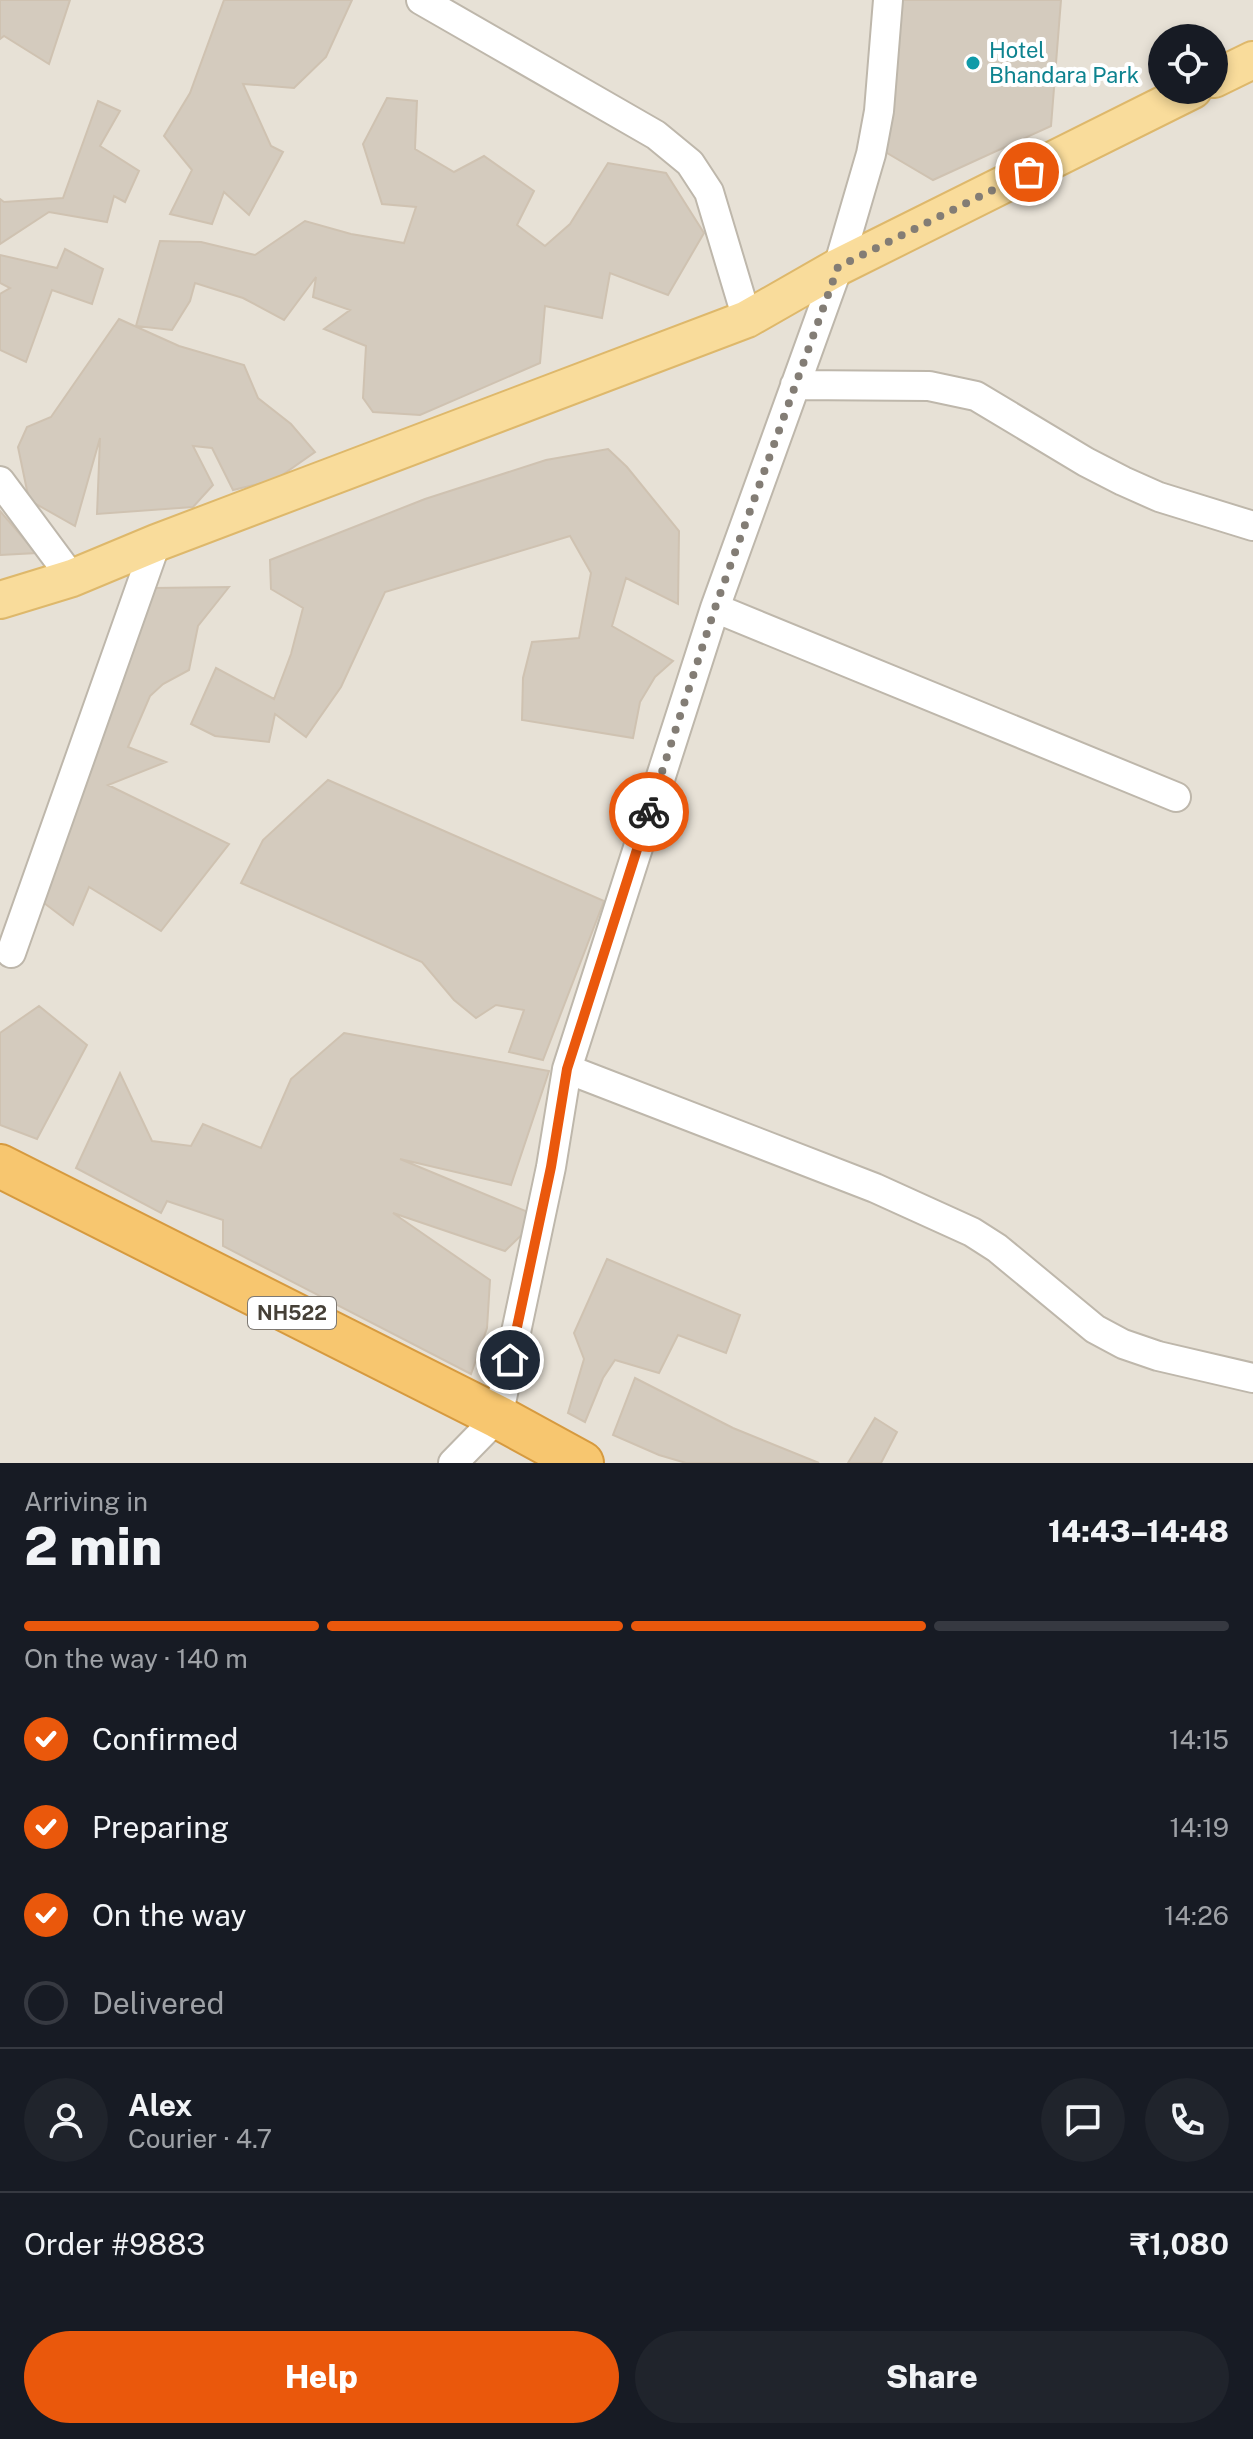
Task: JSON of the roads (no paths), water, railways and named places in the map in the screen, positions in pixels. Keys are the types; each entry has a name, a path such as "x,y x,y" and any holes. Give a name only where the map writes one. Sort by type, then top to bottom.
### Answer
{"highway":[{"name":"NH522","path":"0,1166 498,1417 582,1463"}],"main road":[{"path":"1228,72 1253,60"},
{"path":"0,600 72,578 156,543 747,319 838,267 1165,104"}],"street":[{"path":"421,0 656,135 690,163 709,192 747,319"},
{"path":"453,1463 498,1417 551,1167 567,1069 715,608 838,267 871,154 879,111 888,0"},
{"path":"795,385 929,386 976,396 1123,481 1159,497 1253,526"},
{"path":"0,481 72,578"},
{"path":"11,953 156,543"},
{"path":"715,608 1176,797"},
{"path":"567,1069 875,1188 972,1232 997,1248 1095,1329 1123,1344 1158,1356 1253,1378"}],"place":[{"name":"Hotel Bhandara Park","path":"973,63"}]}
